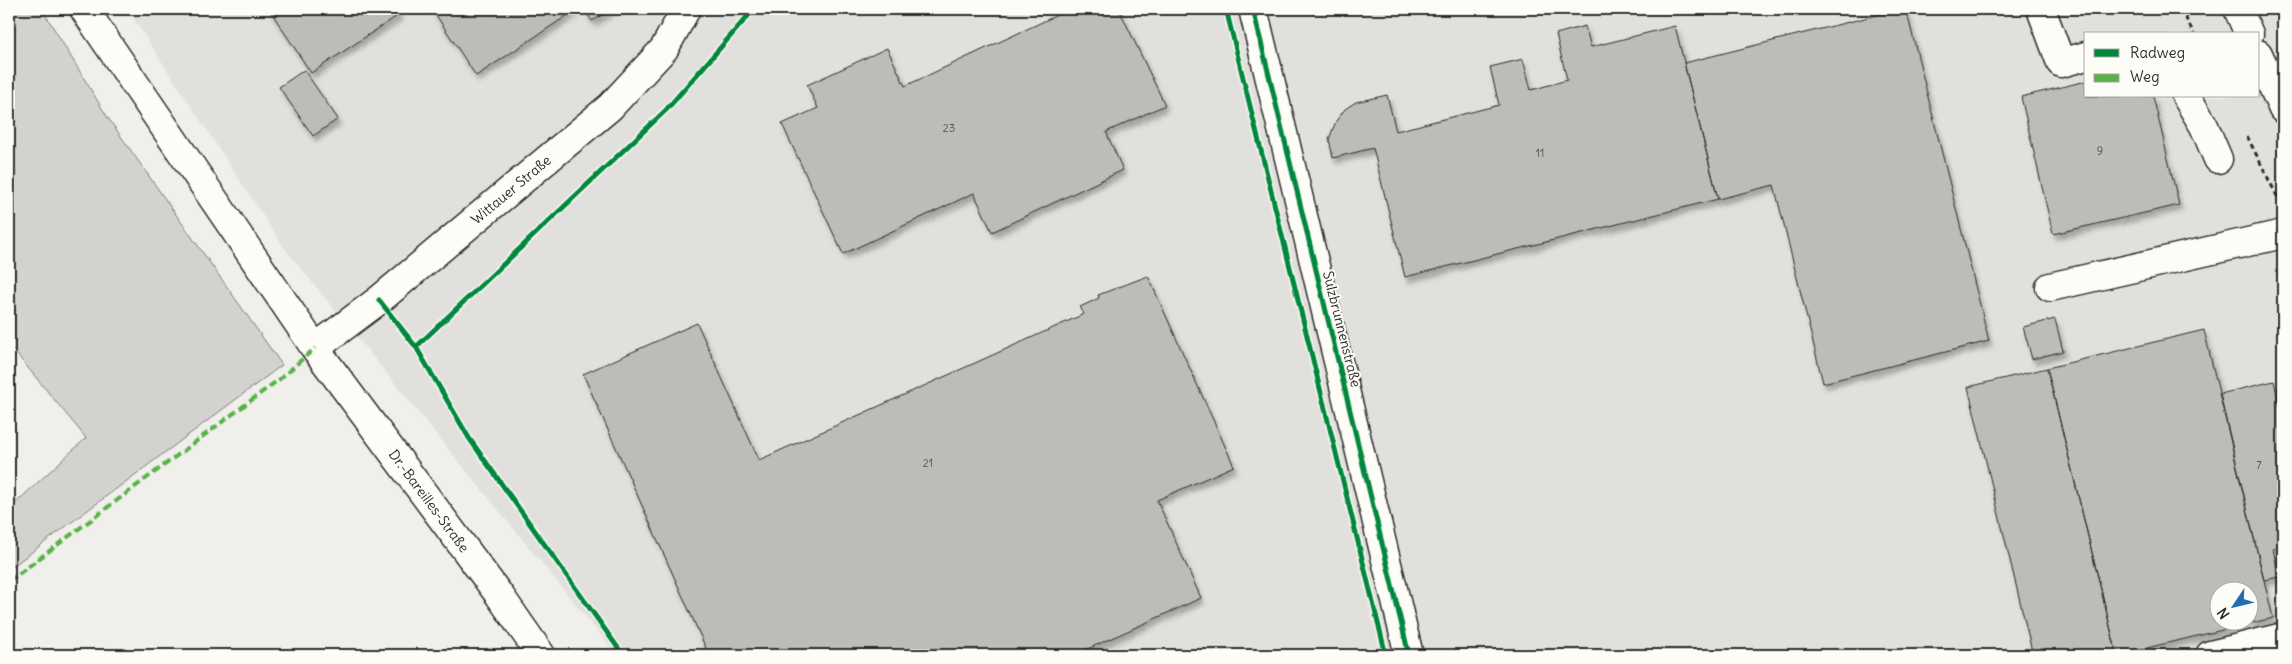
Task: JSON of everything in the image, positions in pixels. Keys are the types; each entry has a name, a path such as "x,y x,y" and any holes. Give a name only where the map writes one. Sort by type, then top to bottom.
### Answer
{"street":[{"name":"Dr.-Bareilles-Straße","path":"84,9 315,348 500,596 541,655"},
{"name":"Wittauer Straße","path":"315,348 380,300 610,107 664,49 686,9"},
{"name":"Sulzbrunnenstraße","path":"1254,9 1409,655"},
{"path":"2041,9 2061,63 2084,57"},
{"path":"2238,9 2248,32"},
{"path":"2260,58 2283,109"},
{"path":"2187,98 2204,126 2218,159"},
{"path":"2050,287 2283,234"},
{"path":"2210,655 2283,639"}],"path":[{"path":"2181,9 2193,32"},
{"path":"2243,127 2283,209"}],"shaded area":[{"path":"9,9 42,9 108,118 282,365 9,569 9,509 86,438 9,345"},
{"path":"127,9 2283,9 2283,655 617,655 285,249"}],"building":[{"path":"269,9 396,9 400,14 311,73"},
{"path":"432,9 577,9 476,76"},
{"path":"584,9 612,9 592,21"},
{"path":"1070,9 1119,9 1165,105 1106,132 1123,170 992,232 974,193 843,254 782,124 818,108 807,85 887,48 905,86"},
{"path":"1906,9 1989,341 1823,383 1774,185 1718,199 1684,63"},
{"path":"1585,26 1591,47 1675,26 1718,199 1405,277 1373,148 1333,158 1329,139 1336,121 1345,109 1356,102 1387,95 1396,131 1499,105 1490,67 1523,59 1531,90 1567,80 1556,34"},
{"path":"304,70 338,119 313,136 279,87"},
{"path":"2084,81 2084,98 2153,98 2179,205 2053,234 2021,97"},
{"path":"1148,276 1234,466 1157,500 1201,598 1074,655 709,655 583,374 697,323 759,460 1084,314 1080,307 1099,298 1098,295"},
{"path":"2055,319 2063,351 2032,359 2023,327"},
{"path":"2204,330 2273,618 2260,621 2260,582 2210,582 2210,632 2214,632 2117,655 2047,368"},
{"path":"2047,368 2117,655 2033,655 1968,387"},
{"path":"2274,381 2283,421 2283,546 2273,549 2279,577 2264,580 2220,394"}],"marked path":[{"path":"9,581 281,378 315,348"}],"cycle path":[{"path":"416,347 666,110 754,9"},
{"path":"1226,9 1386,655"},
{"path":"1253,9 1409,655"},
{"path":"379,300 416,347 469,438 623,655"}]}
